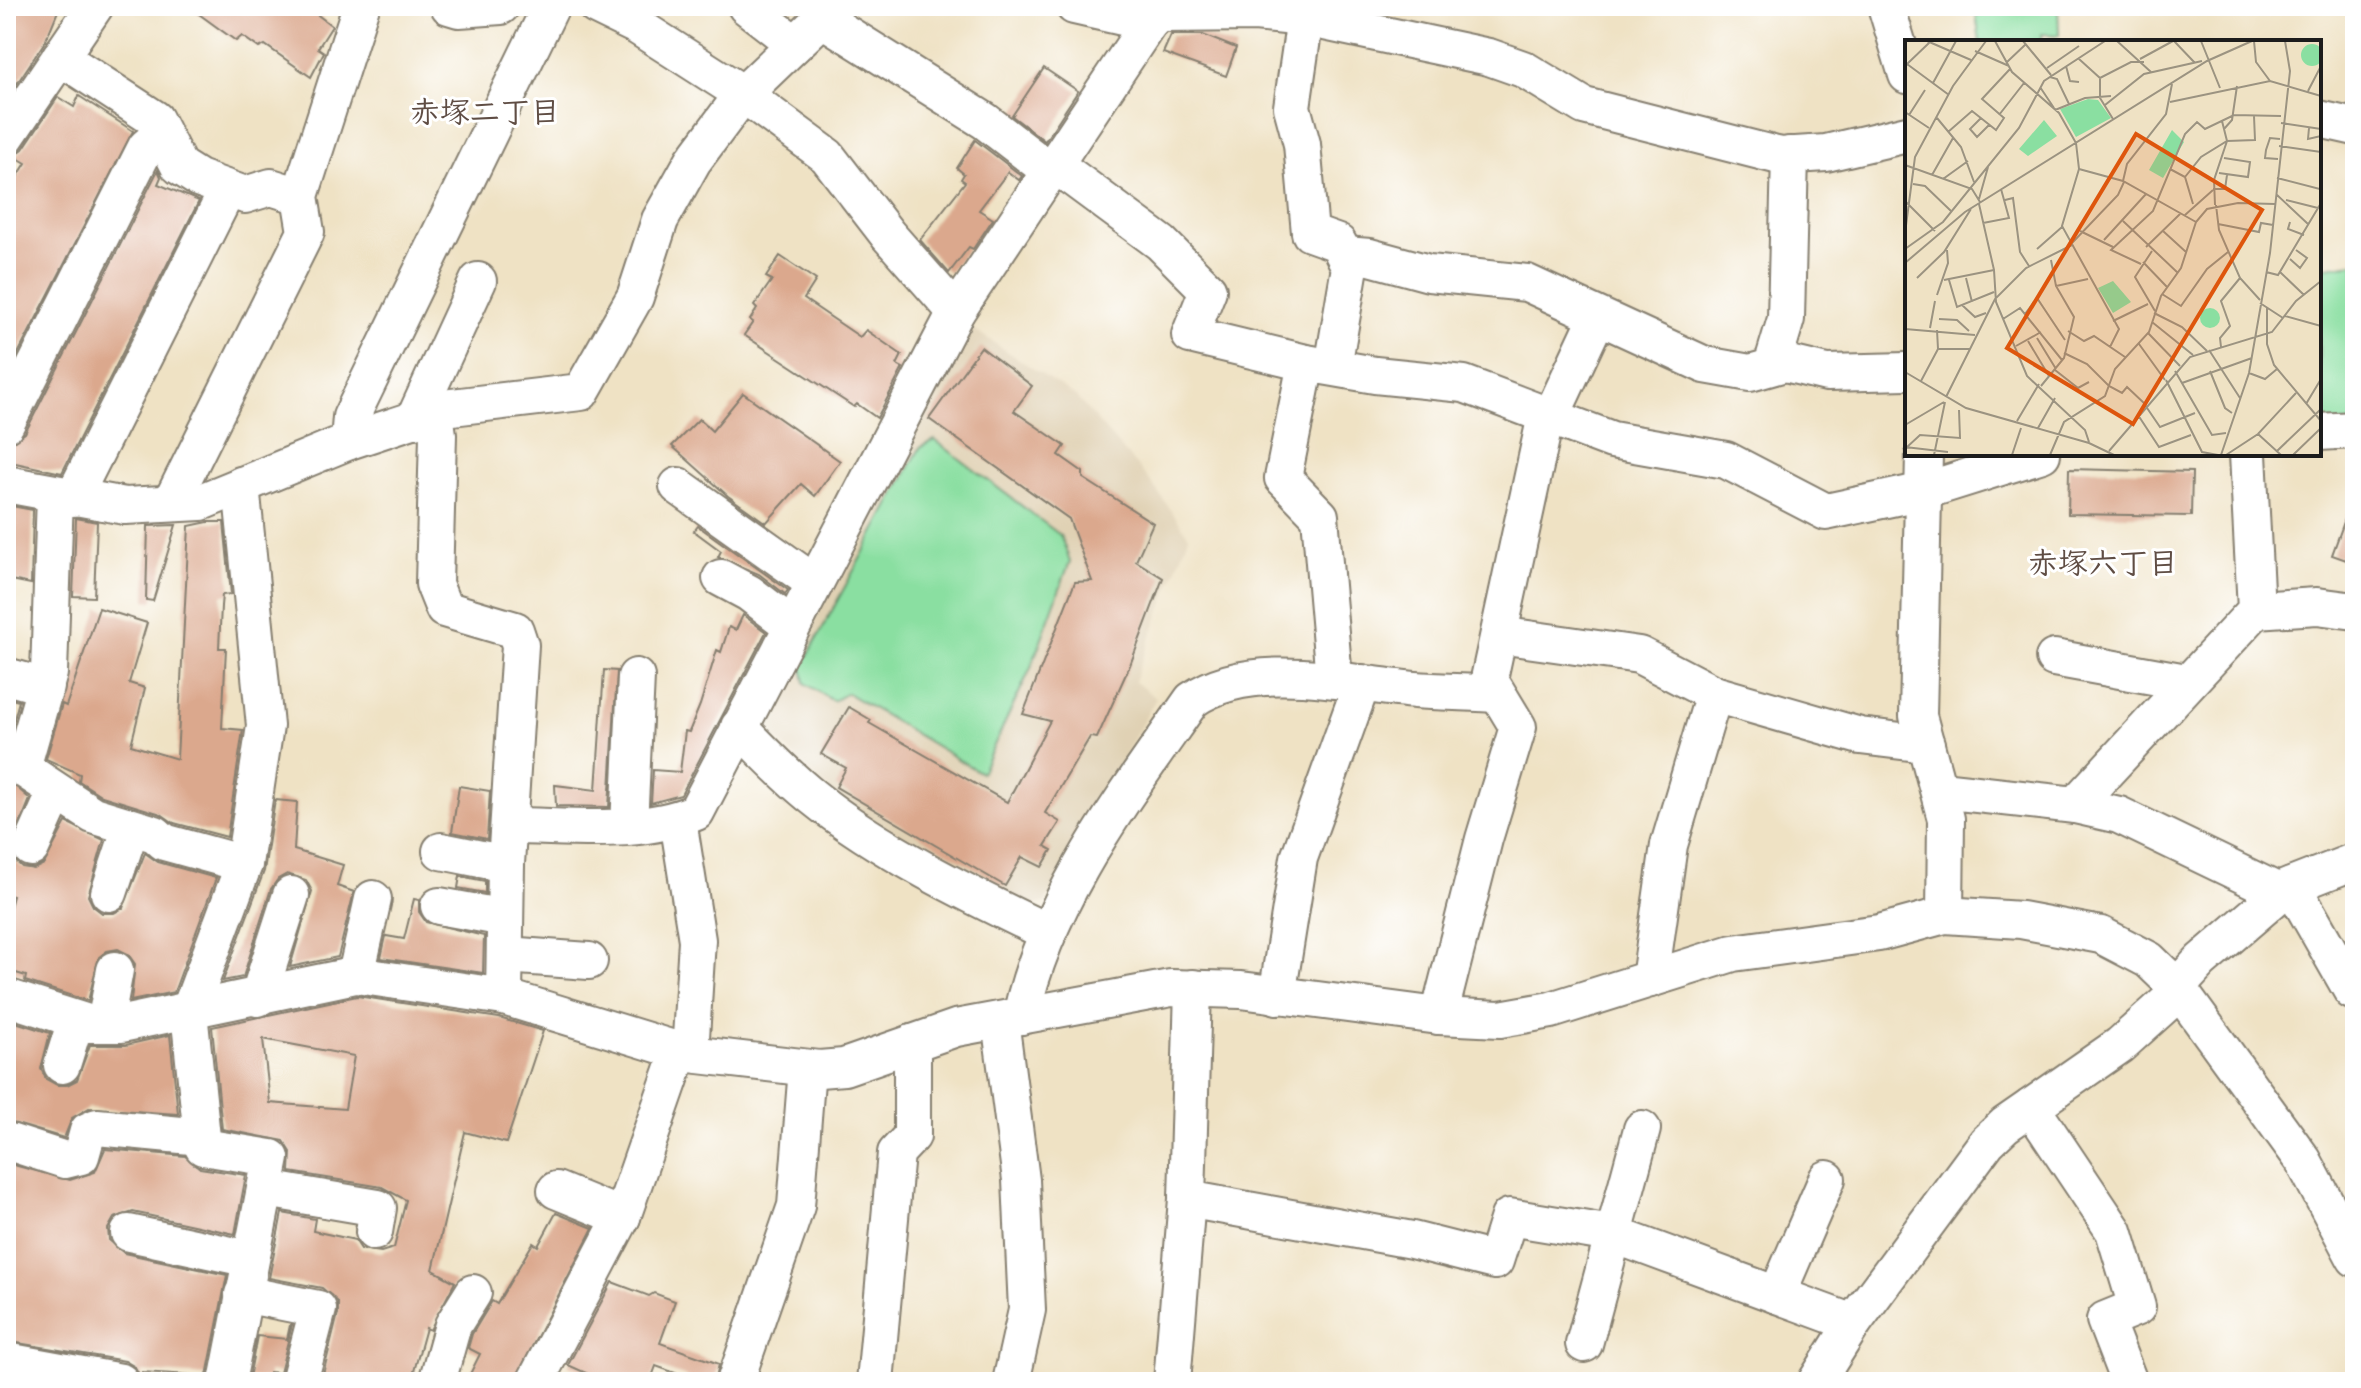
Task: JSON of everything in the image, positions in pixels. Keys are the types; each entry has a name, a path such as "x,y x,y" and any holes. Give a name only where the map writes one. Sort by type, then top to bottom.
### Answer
{"street":[{"path":"6,137 95,6"},
{"path":"171,503 306,232 300,196 361,6"},
{"path":"449,6 459,9 501,6"},
{"path":"349,441 351,417 551,6"},
{"path":"596,6 637,26 743,94 827,156 888,235 956,312"},
{"path":"746,6 795,44"},
{"path":"1074,6 1159,14 1255,13 1305,18 1489,57 1523,69 1584,106 1790,155 1826,153 1905,134"},
{"path":"1886,6 1905,68"},
{"path":"6,484 125,506 201,502 349,441 452,407 581,392 635,297 660,220 693,161 743,94 828,12 1161,243 1208,290 1190,335 1319,365 1464,384 1612,440 1726,460 1826,512 1924,491 2036,456"},
{"path":"509,826 629,826 678,820 696,812 707,798 739,727 813,582 956,312 1159,14"},
{"path":"1277,996 1299,858 1348,681 1320,516 1283,478 1350,267 1338,243 1310,233 1302,144 1292,107 1305,18"},
{"path":"60,57 155,119 179,166 198,178 245,195 271,187 300,196"},
{"path":"2321,119 2355,127"},
{"path":"6,424 146,147 161,134"},
{"path":"1772,366 1786,319 1790,155"},
{"path":"228,189 64,496 46,687 15,756 25,770 93,815 155,834 164,842 244,864"},
{"path":"1345,255 1370,257 1429,273 1527,283 1597,318 1705,365 1750,373 1785,363 1827,373 1905,371"},
{"path":"419,276 472,292 424,417"},
{"path":"1439,1016 1484,839 1518,727 1495,694 1489,679 1545,420 1597,318"},
{"path":"424,417 438,435 434,584 444,609 515,630 520,645 506,864 504,997"},
{"path":"2321,432 2355,430"},
{"path":"1924,456 1918,716 1941,790 1946,819 1945,915"},
{"path":"2248,456 2256,610"},
{"path":"227,1382 271,1158 203,1147 189,1012 244,864 265,726 241,485"},
{"path":"678,486 813,582"},
{"path":"721,578 749,593 791,625"},
{"path":"2075,805 2256,610 2317,606 2355,611"},
{"path":"1499,635 1639,655 1714,694 1860,736 1926,744"},
{"path":"2054,658 2186,682"},
{"path":"6,676 46,687"},
{"path":"629,826 636,677"},
{"path":"1011,1382 1027,1310 1010,1018 1047,932 1117,807 1192,700 1206,690 1273,677 1495,694"},
{"path":"1650,979 1669,845 1714,694"},
{"path":"739,727 813,798 846,821 970,893 1047,932"},
{"path":"1941,790 2075,805 2119,815 2287,889 2352,991 2355,990"},
{"path":"31,848 56,792"},
{"path":"535,1382 622,1217 685,1052 697,940 678,820"},
{"path":"109,893 131,827"},
{"path":"441,851 506,864"},
{"path":"1816,1382 1853,1323 1987,1142 2120,1045 2178,989 2201,961 2287,889 2355,861"},
{"path":"258,998 291,895"},
{"path":"356,975 373,899"},
{"path":"439,906 505,918"},
{"path":"6,997 91,1022 189,1012 356,975 504,997 685,1052 807,1068 844,1067 956,1028 1171,988 1277,996 1439,1016 1500,1019 1551,1010 1733,953 1879,933 1945,915 2021,920 2101,935 2149,960 2178,989 2303,1160 2355,1258"},
{"path":"505,955 589,961"},
{"path":"62,1065 91,1022 115,970"},
{"path":"1172,1382 1187,1199 1193,988"},
{"path":"875,1382 896,1153 912,1136 912,1043"},
{"path":"735,1382 796,1206 807,1068"},
{"path":"2031,1107 2098,1205 2122,1254 2137,1307 2105,1320 2129,1382"},
{"path":"17,1132 65,1160 81,1156 88,1131 97,1127 202,1137"},
{"path":"1584,1344 1642,1129"},
{"path":"1777,1295 1827,1179"},
{"path":"266,1189 378,1208 374,1232"},
{"path":"556,1190 622,1217"},
{"path":"1187,1199 1412,1240 1495,1261 1509,1217 1612,1234 1853,1323"},
{"path":"129,1233 250,1259"},
{"path":"437,1382 453,1325 473,1293"},
{"path":"243,1294 318,1309 299,1382"},
{"path":"6,1361 105,1381"}],"shaded area":[{"path":"964,323 1076,397 1150,481 1189,536 1134,681 1156,698 1045,903 1023,906 840,800 756,720"}],"green space":[{"path":"1975,6 2058,6 2059,35 2042,34 2042,40 1980,40"},
{"path":"2355,263 2355,423 2321,425 2321,268"},
{"path":"935,440 1060,535 1070,561 1030,670 981,773 847,693 833,701 805,683 802,666 920,448"}],"building":[{"path":"17,6 60,6 46,40 6,100 6,46"},
{"path":"188,6 306,6 332,26 318,48 324,52 311,77 265,45 259,48 242,36 236,41"},
{"path":"1171,35 1203,35 1236,48 1226,76 1163,53"},
{"path":"1044,68 1078,91 1045,141 1012,116"},
{"path":"79,96 133,131 6,377 6,195 26,163 14,156 23,149 58,97 74,107"},
{"path":"975,140 1022,176 1019,180 1008,172 979,210 993,219 973,249 969,247 949,273 920,240 965,182 961,179 964,174 957,168"},
{"path":"158,170 161,177 158,184 199,201 62,473 6,461 8,445 25,433"},
{"path":"780,256 816,280 804,299 860,337 866,330 902,355 897,365 903,368 877,418 857,404 854,407 744,335 753,322 750,320 757,309 754,306 772,280 766,277"},
{"path":"981,347 1032,386 1014,411 1065,446 1059,455 1083,472 1083,478 1153,523 1136,561 1163,578 1130,665 1097,738 1090,737 1045,813 1060,822 1045,846 1052,850 1042,867 1022,857 1005,886 836,787 846,768 821,754 849,707 871,720 869,723 1007,802 1050,721 1023,714 1075,582 1092,581 1069,519 929,419"},
{"path":"743,393 840,461 815,496 801,484 766,523 728,496 672,446 699,419 712,431"},
{"path":"2069,469 2192,472 2191,516 2068,514"},
{"path":"2352,500 2355,501 2355,563 2332,555"},
{"path":"6,505 33,510 31,584 6,579"},
{"path":"76,518 97,522 94,597 73,596"},
{"path":"224,522 231,594 222,595 221,606 219,648 226,648 222,728 243,730 227,837 174,823 161,814 102,796 79,781 80,774 46,759 62,704 66,706 99,608 147,623 129,683 145,688 131,745 177,759 189,526"},
{"path":"176,525 153,601 146,600 148,526"},
{"path":"698,526 788,590 785,594 759,574 718,557 721,551 694,531"},
{"path":"743,615 766,632 681,795 651,803 653,770 680,772 685,731 689,732 700,705 717,650 721,652 729,627 736,630"},
{"path":"604,670 617,671 609,807 556,806 555,785 596,790"},
{"path":"7,698 19,701 6,748 6,703"},
{"path":"6,778 30,799 10,849 14,860 22,867 34,869 44,864 66,822 104,840 88,896 93,906 102,913 114,913 123,908 145,853 158,862 216,878 174,992 131,1001 135,964 128,954 118,949 107,951 99,957 88,1001 25,981 26,976 6,970 6,922 13,896 6,894"},
{"path":"459,786 490,791 487,839 452,832"},
{"path":"275,800 297,802 294,850 343,865 337,886 354,892 338,957 290,967 312,891 306,880 287,874 278,879 271,889 243,977 223,981 264,871"},
{"path":"460,876 485,881 485,893 458,888"},
{"path":"414,899 419,900 419,912 426,922 484,936 483,973 381,958 386,936 404,939"},
{"path":"357,996 499,1018 543,1031 506,1143 465,1132 433,1270 455,1282 430,1330 426,1328 411,1382 321,1382 338,1314 338,1302 322,1288 269,1278 282,1213 315,1219 313,1231 355,1240 361,1249 381,1252 394,1248 406,1200 382,1187 290,1172 291,1152 284,1141 222,1129 212,1027","holes":["263,1039 354,1056 345,1109 270,1103"]},
{"path":"6,1019 50,1033 41,1069 46,1079 57,1085 67,1085 77,1080 90,1045 126,1045 170,1035 178,1114 89,1108 72,1118 64,1138 6,1121"},
{"path":"105,1149 185,1156 200,1168 246,1175 235,1234 133,1212 114,1218 108,1229 109,1240 124,1253 227,1275 207,1376 142,1372 141,1378 135,1367 125,1361 6,1341 6,1163 70,1180 95,1172"},
{"path":"556,1213 593,1228 514,1382 466,1382 480,1354 468,1348 472,1334 492,1301 497,1304 533,1243 538,1246"},
{"path":"612,1282 649,1296 654,1293 675,1301 660,1343 719,1364 715,1382 700,1382 656,1366 650,1382 606,1382 568,1365"},
{"path":"290,1325 280,1373 269,1372 269,1379 249,1378 257,1336 287,1339"}],"district":[{"name":"赤塚二丁目","path":"485,112"},
{"name":"赤塚六丁目","path":"2103,563"}]}
